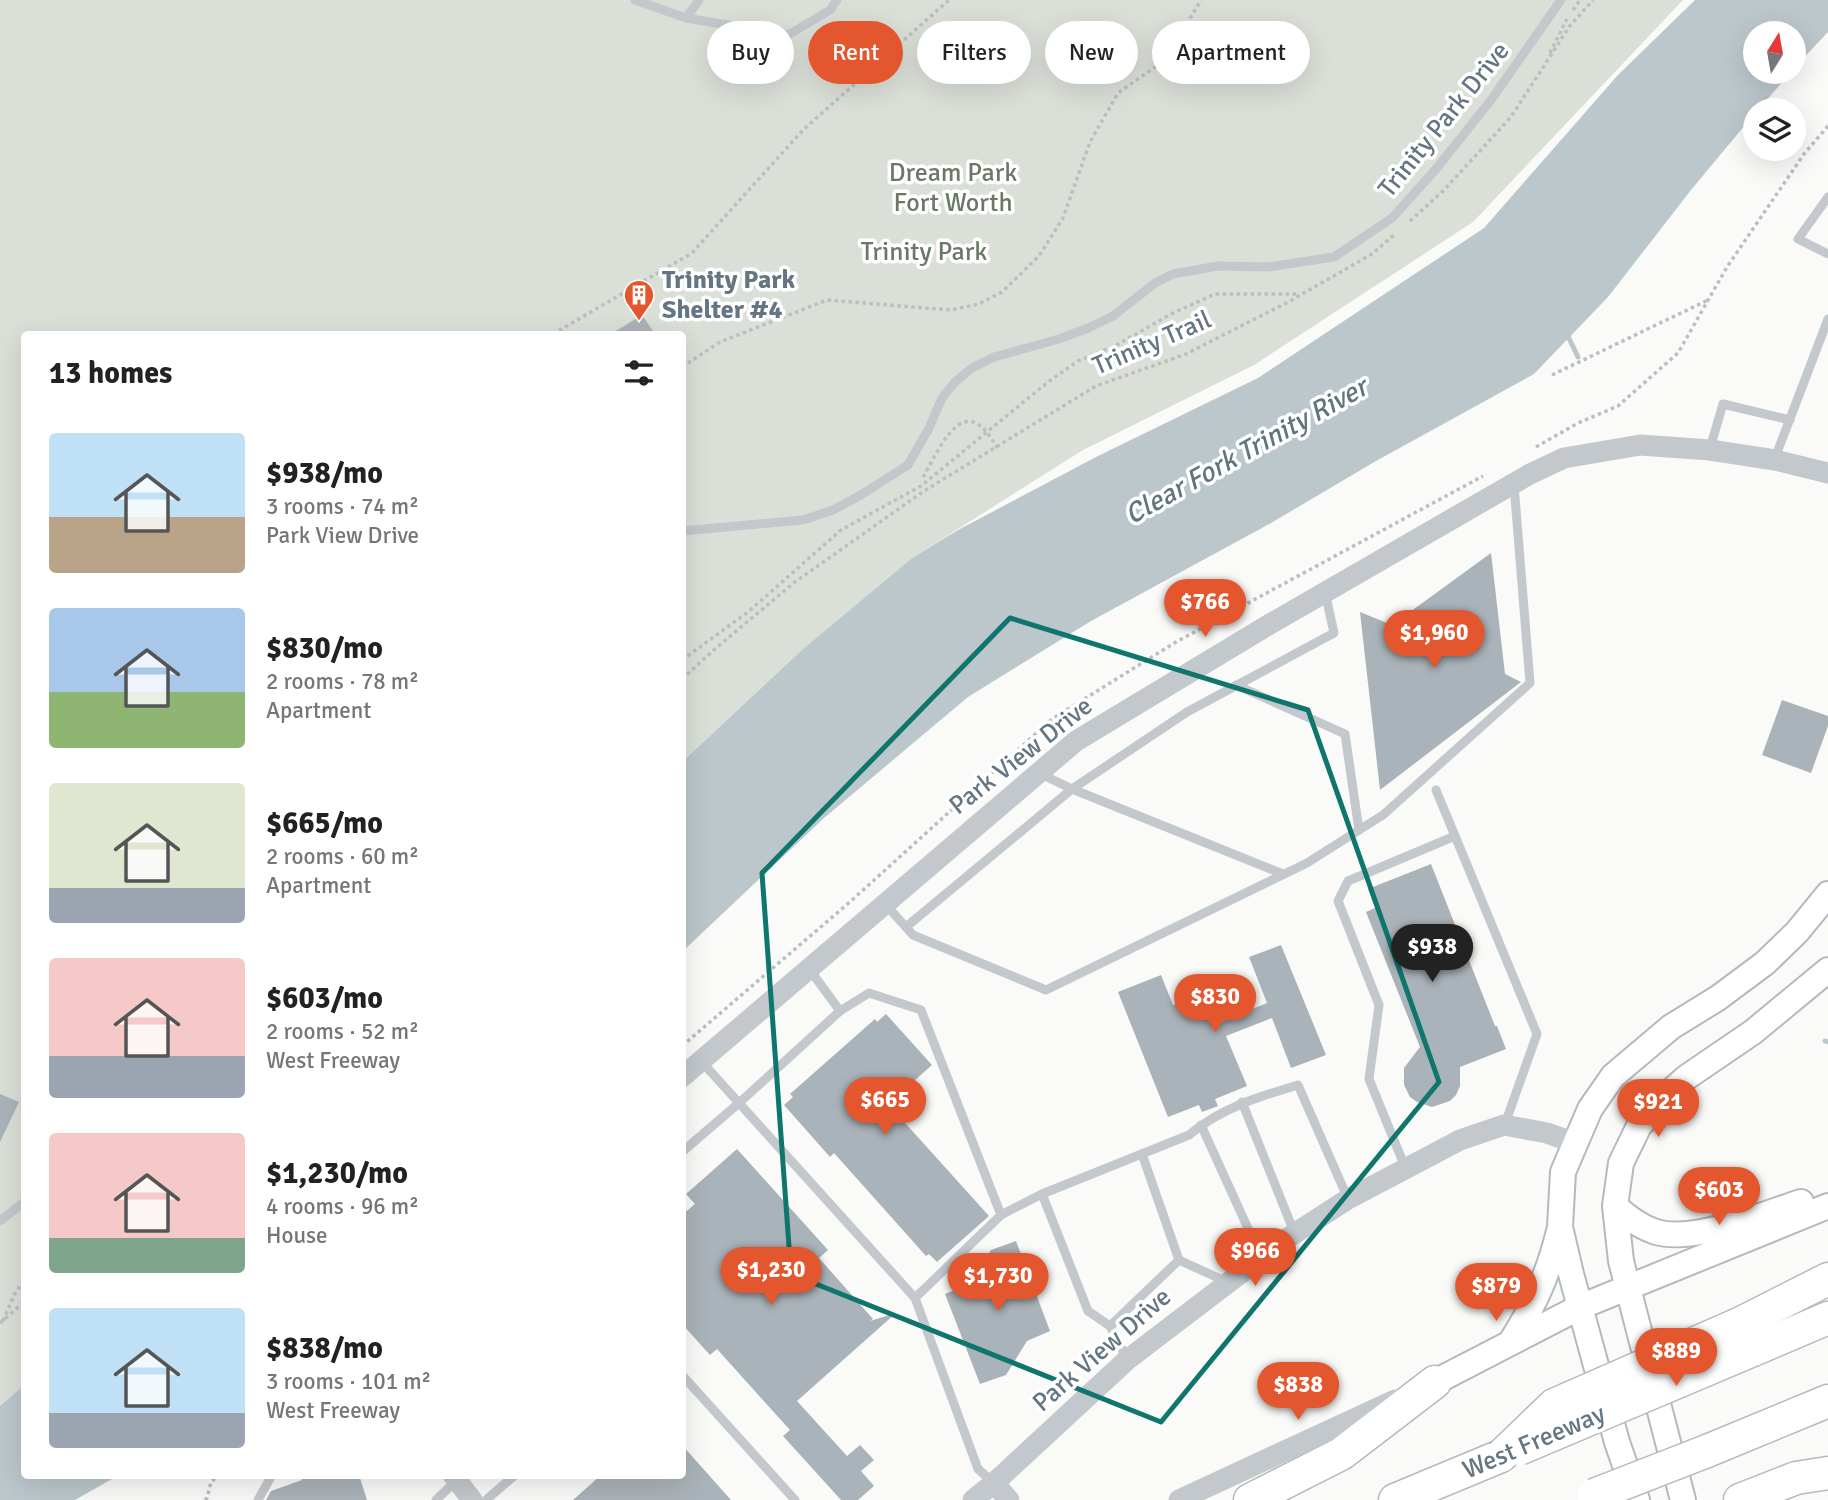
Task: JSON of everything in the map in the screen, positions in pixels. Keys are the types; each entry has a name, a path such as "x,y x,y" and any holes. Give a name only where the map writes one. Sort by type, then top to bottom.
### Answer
{"highway":[{"path":"1746,1337 1828,1279"},
{"name":"West Freeway","path":"1404,1497 1501,1456 1746,1337 1828,1318"},
{"path":"1250,1500 1341,1454 1435,1382"},
{"path":"1588,1497 1822,1404"},
{"path":"1740,1500 1796,1478 1828,1473"}],"main road":[{"path":"1513,1340 1538,1296 1553,1258 1560,1227 1563,1172 1590,1109 1613,1076 1671,1027 1718,998 1765,963 1797,932 1828,894"},
{"path":"1683,1500 1626,1287 1616,1230 1615,1206 1621,1163 1634,1135 1653,1110 1687,1077 1752,1032 1828,970"},
{"path":"1615,1206 1639,1225 1656,1232 1671,1234 1713,1229 1828,1194"},
{"path":"1435,1382 1580,1307 1828,1206"},
{"path":"1560,1227 1618,1442 1637,1500"}],"street":[{"name":"Park View Drive","path":"686,1074 1076,741 1513,483 1564,458 1640,445 1710,450 1828,472"},
{"name":"Park View Drive","path":"972,1500 995,1483 1127,1360 1228,1282 1348,1199 1460,1140 1504,1125 1547,1133 1575,1143"},
{"path":"1179,1500 1435,1382"},
{"path":"456,1479 472,1500"},
{"path":"995,1483 1009,1500"}],"lane":[{"path":"635,0 685,18 788,36 808,24"},
{"path":"685,18 699,0"},
{"path":"813,21 830,10 837,0"},
{"name":"Trinity Park Drive","path":"686,531 803,520 832,510 859,496 908,465 942,398 955,382 972,368 993,357 1088,328 1113,316 1155,283 1173,274 1217,266 1268,267 1334,257 1392,218 1436,170 1491,100 1562,0"},
{"path":"1828,197 1798,239 1828,254"},
{"path":"1775,460 1828,319"},
{"path":"1710,450 1723,404 1790,420"},
{"path":"886,905 913,935 1046,990 1307,863 1383,815 1530,683 1513,483"},
{"path":"906,927 1072,789 1187,712 1334,633 1325,592"},
{"path":"1236,685 1345,734 1359,830"},
{"path":"1038,772 1072,789 1283,874"},
{"path":"1436,790 1537,1034 1504,1125"},
{"path":"1405,1167 1369,1079 1379,1005 1338,901 1348,881 1455,836"},
{"path":"810,970 840,1011"},
{"path":"686,1149 840,1011 869,992 921,1010 1002,1215"},
{"path":"701,1061 915,1298 978,1469 995,1483"},
{"path":"915,1298 1002,1215 1042,1194 1189,1135 1241,1102 1298,1085 1348,1199"},
{"path":"1241,1102 1294,1234"},
{"path":"1201,1125 1261,1258"},
{"path":"1142,1154 1179,1260 1228,1282"},
{"path":"1042,1194 1088,1311 1110,1326 1127,1360"},
{"path":"0,1221 21,1204"},
{"path":"1110,1326 1179,1260"},
{"path":"686,1379 795,1500"},
{"path":"258,1500 270,1479"},
{"path":"436,1500 454,1479"},
{"path":"485,1500 510,1479"}],"path":[{"path":"903,41 949,0"},
{"path":"686,364 720,342 827,300 951,310 979,304 1002,292 1039,256 1063,218 1090,142 1118,93 1165,60 1201,0"},
{"path":"1542,69 1566,20 1580,0"},
{"name":"Trinity Trail","path":"686,675 795,582 922,488 996,448 1097,386 1186,354 1372,254 1444,190 1511,117 1569,27 1593,0"},
{"path":"558,331 692,253 803,130 855,84"},
{"path":"1536,447 1578,423 1618,406 1678,353 1753,227 1804,154 1828,126"},
{"path":"686,657 748,612 841,530 922,488 1048,382 1078,362 1115,346 1171,314 1214,294 1301,294"},
{"path":"1552,375 1708,299"},
{"path":"923,477 947,434 957,424 970,421 977,423 988,431 996,448"},
{"path":"686,1042 851,901 1052,719 1187,636 1489,473"},
{"path":"1,1322 21,1284"},
{"path":"1,1322 21,1305"},
{"path":"205,1500 214,1479"}],"highlighted area":[{"path":"1010,618 1308,710 1439,1082 1161,1422 791,1274 762,873"}],"green space":[{"name":"Trinity Park","path":"0,0 1683,0 1473,222 1254,365 1083,450 912,558 803,649 686,758 686,331 21,331 21,1388 0,1406"}],"water":[{"name":"Clear Fork Trinity River","path":"1695,0 1828,0 1828,32 1806,55 1806,21 1743,21 1743,84 1781,84 1768,98 1743,98 1743,127 1608,297 1534,374 1091,621 968,697 824,818 686,948 686,758 803,649 912,558 958,530 1098,456 1258,378 1484,228 1618,75"},
{"path":"21,1388 21,1479 112,1479 75,1500 0,1500 0,1406"}],"building":[{"name":"Trinity Park Shelter #4","path":"642,315 653,331 616,331"},
{"path":"1491,553 1505,674 1521,682 1380,790 1360,612 1392,625"},
{"path":"1782,700 1828,716 1828,726 1811,773 1762,755"},
{"path":"1431,864 1506,1049 1460,1067 1460,1086 1456,1095 1450,1101 1432,1107 1410,1097 1404,1085 1404,1068 1420,1047 1366,912 1375,908 1368,889"},
{"path":"1281,945 1326,1055 1291,1068 1272,1018 1226,1036 1247,1086 1215,1099 1218,1106 1202,1112 1199,1105 1168,1117 1118,992 1161,975 1173,1005 1209,991 1221,1022 1267,1003 1249,957"},
{"path":"886,1014 932,1065 888,1104 989,1216 937,1262 929,1254 926,1256 834,1153 830,1157 784,1105 793,1097 790,1094 875,1019 877,1022"},
{"path":"0,1094 19,1102 0,1142"},
{"path":"737,1149 828,1250 819,1258 873,1319 870,1321 896,1313 797,1401 847,1456 860,1445 874,1460 861,1471 874,1486 858,1500 841,1500 783,1436 790,1430 717,1349 710,1355 686,1328 686,1212 695,1204 686,1194"},
{"path":"1016,1241 1050,1331 1027,1341 1006,1375 980,1384 945,1294 969,1284 991,1250"},
{"path":"686,1449 731,1500 573,1500 597,1479 686,1479"},
{"path":"360,1479 367,1500 266,1500 271,1491 302,1480"}],"waterway":[{"path":"1566,332 1578,357"}],"place":[{"name":"Trinity Park Shelter #4","path":"639,322"}],"park label":[{"name":"Dream Park Fort Worth","path":"953,188"}]}
